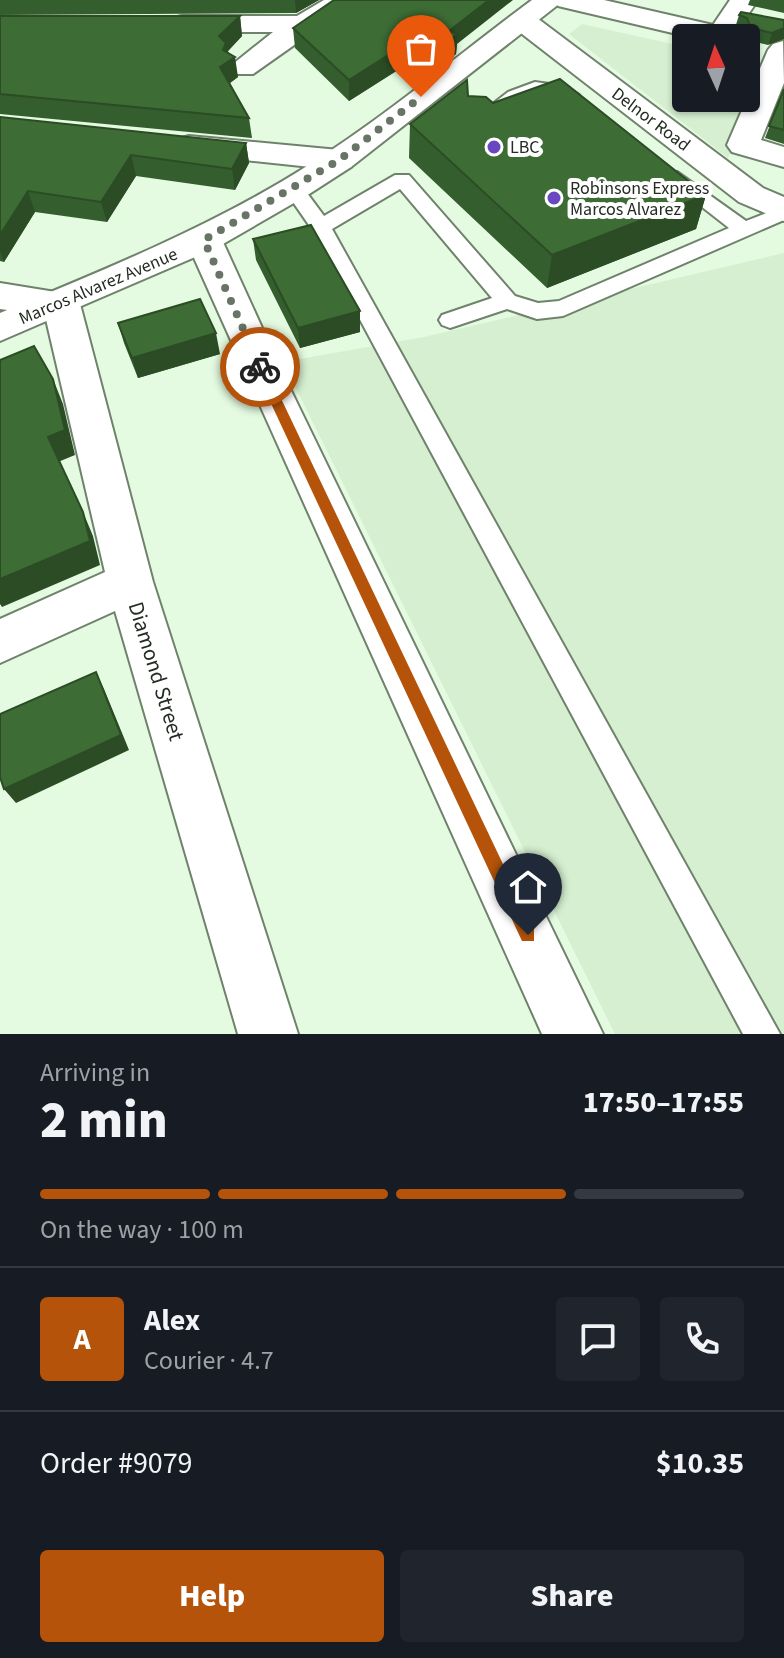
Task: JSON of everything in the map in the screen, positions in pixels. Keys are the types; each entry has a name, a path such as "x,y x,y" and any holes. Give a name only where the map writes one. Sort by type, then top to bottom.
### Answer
{"street":[{"path":"243,68 303,24 344,0"},
{"name":"Marcos Alvarez Avenue","path":"0,328 204,240 294,189 339,160 550,0"},
{"path":"568,0 739,24"},
{"name":"Delnor Road","path":"523,21 751,195 784,211"},
{"path":"160,24 303,24"},
{"path":"760,36 783,50 769,121 743,145 784,157"},
{"path":"155,142 339,160"},
{"path":"204,240 264,376 573,1034"},
{"path":"0,296 61,304"},
{"name":"Diamond Street","path":"61,304 130,582 268,1034"},
{"path":"0,642 130,582"}],"lane":[{"path":"475,124 528,87 557,88 581,104"},
{"path":"656,162 744,230"},
{"path":"321,227 410,173 507,301 537,311 563,308 784,211"},
{"path":"294,189 321,227 762,1034"},
{"path":"450,320 507,301"}],"shaded area":[{"path":"582,24 672,44 672,112 750,112 728,158 569,34"},
{"path":"760,63 773,66 760,93"},
{"path":"784,253 784,1034 615,1034 283,362 424,337"}],"building":[{"path":"334,0 489,0 449,31 457,34 426,58 401,47 349,80 293,28"},
{"path":"741,12 784,20 784,28 772,33 760,30 760,24 749,24 747,18 739,15"},
{"path":"0,16 240,16 219,36 226,43 223,50 235,57 220,67 249,118 0,94"},
{"name":"Robinsons Express Marcos Alvarez","path":"560,79 706,195 552,255 410,124 467,80 468,96 486,97 493,103"},
{"path":"784,89 784,130 769,126"},
{"path":"0,117 246,143 232,169 131,155 101,202 28,191 0,235"},
{"path":"311,225 360,311 298,328 253,239"},
{"path":"200,299 216,333 132,358 118,323"},
{"path":"34,346 53,379 65,430 48,437 83,512 90,541 0,579 0,360"},
{"path":"96,672 121,735 4,789 0,777 0,714"}],"way so far":[{"path":"260,367 204,240 339,160 421,97"}],"place":[{"name":"LBC","path":"494,147"},
{"name":"Robinsons Express Marcos Alvarez","path":"554,198"}],"route":[{"path":"260,367 528,935"}]}
